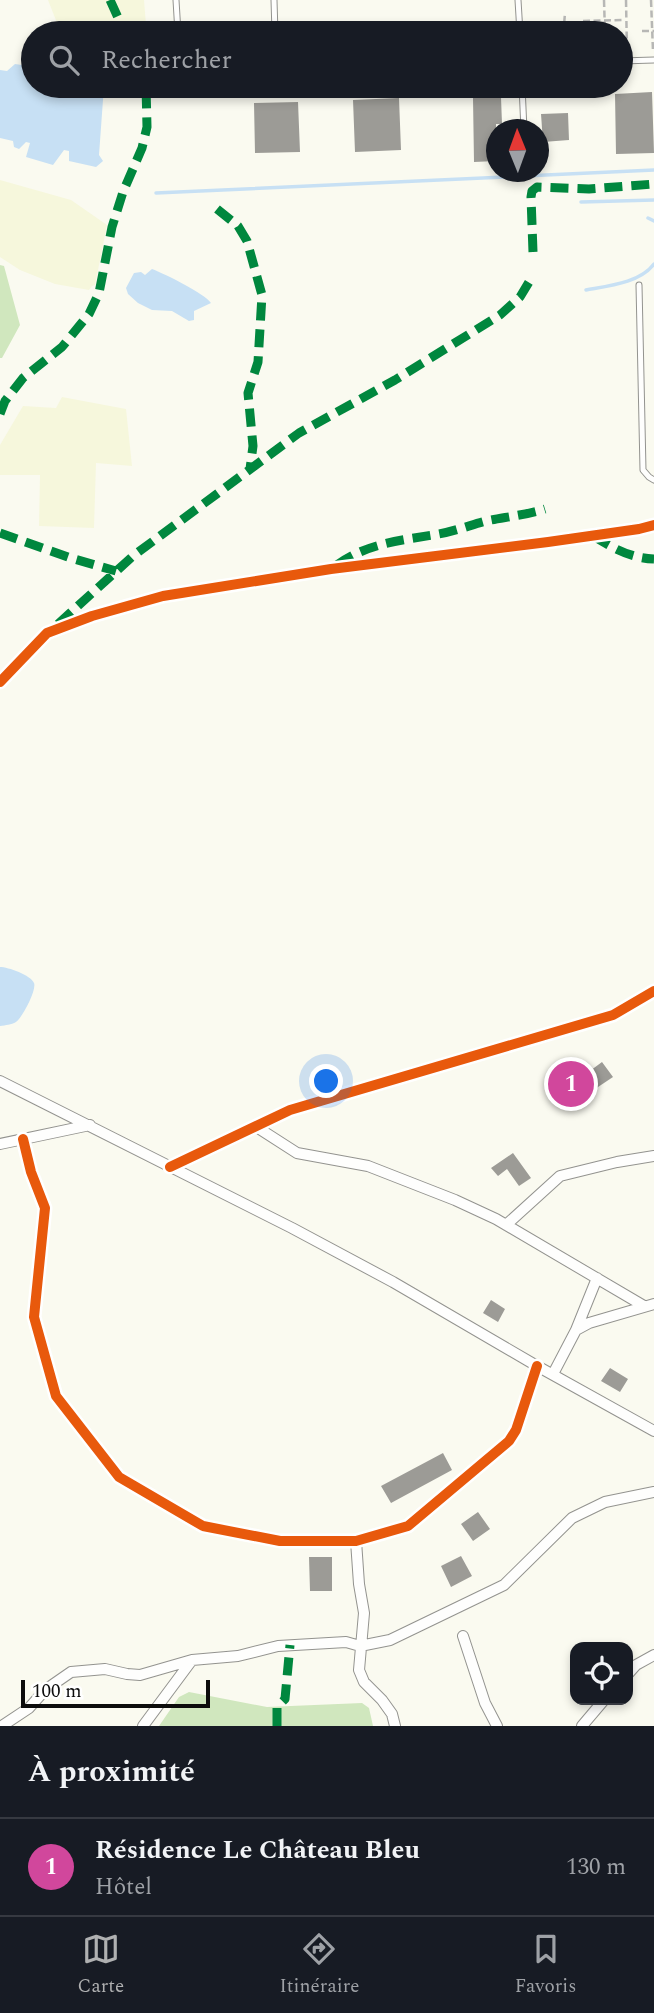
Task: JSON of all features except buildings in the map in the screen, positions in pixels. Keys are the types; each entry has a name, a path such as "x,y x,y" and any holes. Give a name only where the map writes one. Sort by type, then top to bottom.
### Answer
{"street":[{"path":"0,682 47,634 92,616 163,596 331,569 548,542 654,525"},
{"path":"170,1167 290,1110 612,1014 654,991"},
{"path":"0,1081 393,1282 654,1431"},
{"path":"0,1144 90,1125"},
{"path":"256,1126 297,1153 368,1166 455,1200 506,1225 649,1305"},
{"path":"23,1139 45,1208 34,1317 56,1396 119,1477 203,1526 280,1541 356,1541 408,1526 509,1441 516,1430 537,1366"},
{"path":"506,1225 561,1176 654,1156"},
{"path":"553,1374 576,1330 597,1278"},
{"path":"576,1330 589,1323 649,1305"},
{"path":"2,1726 29,1708 45,1690 71,1672 105,1668 140,1675 192,1660 238,1656 278,1646 346,1642 360,1646 390,1640 504,1585 572,1518 605,1502 654,1492"},
{"path":"356,1541 364,1613 359,1670 364,1682 383,1700 392,1714 395,1726"},
{"path":"463,1636 485,1703 497,1726"},
{"path":"633,1668 654,1655"},
{"path":"143,1726 192,1660"},
{"path":"582,1726 600,1705"}],"lane":[{"path":"176,0 177,21"},
{"path":"274,0 275,21"},
{"path":"518,0 519,21"},
{"path":"633,61 654,60"},
{"path":"523,98 524,119"},
{"path":"639,285 643,470 654,480"}],"path":[{"path":"604,0 604,20"},
{"path":"594,21 626,20 626,0"},
{"path":"651,0 653,51"},
{"path":"564,21 565,13"},
{"path":"642,31 653,31"}],"green space":[{"path":"48,0 144,0 146,21 56,21"},
{"path":"0,180 71,200 107,225 95,285 89,290 55,284 20,270 0,257"},
{"path":"0,265 4,266 20,325 2,358 0,358"},
{"path":"62,397 126,409 132,466 96,463 94,528 39,526 40,475 0,475 0,445 23,406 56,408"},
{"path":"189,1692 267,1707 362,1703 369,1708 373,1726 159,1726 179,1697"}],"water":[{"path":"15,64 21,65 21,98 103,98 99,155 103,161 96,167 69,161 69,151 64,150 53,165 26,157 30,143 26,142 19,149 14,147 13,141 0,138 0,70 7,71"},
{"path":"152,269 193,289 211,303 194,311 194,320 189,321 172,311 152,310 138,303 128,294 126,288 134,273 141,272 145,275"},
{"path":"0,967 24,974 32,980 34,987 19,1019 12,1024 0,1026"}],"waterway":[{"path":"156,193 654,170"},
{"path":"581,202 654,200"},
{"path":"648,218 654,221"},
{"path":"586,290 632,280 654,264"}],"marked path":[{"path":"110,0 120,21"},
{"path":"0,414 5,401 23,378 62,347 89,314 99,293 112,227 123,192 142,148 147,127 146,98"},
{"path":"533,252 531,197 532,191 537,187 589,189 654,184"},
{"path":"217,209 238,226 247,241 262,295 258,362 248,393 253,446 250,469"},
{"path":"58,624 133,556 299,433 395,380 500,315 520,297 532,277"},
{"path":"337,565 373,547 545,509"},
{"path":"0,533 116,571"},
{"path":"593,536 629,554 654,559"},
{"path":"277,1726 277,1707 285,1699 290,1645"}],"cycle path":[{"path":"0,682 47,633 92,616 163,596 331,569 548,542 654,525"},
{"path":"170,1167 290,1110 613,1015 654,991"},
{"path":"23,1139 31,1172 45,1208 34,1317 56,1396 119,1477 203,1526 280,1541 356,1541 408,1526 509,1441 516,1430 537,1366"}],"place":[{"name":"Résidence Le Château Bleu","path":"571,1084"}]}
